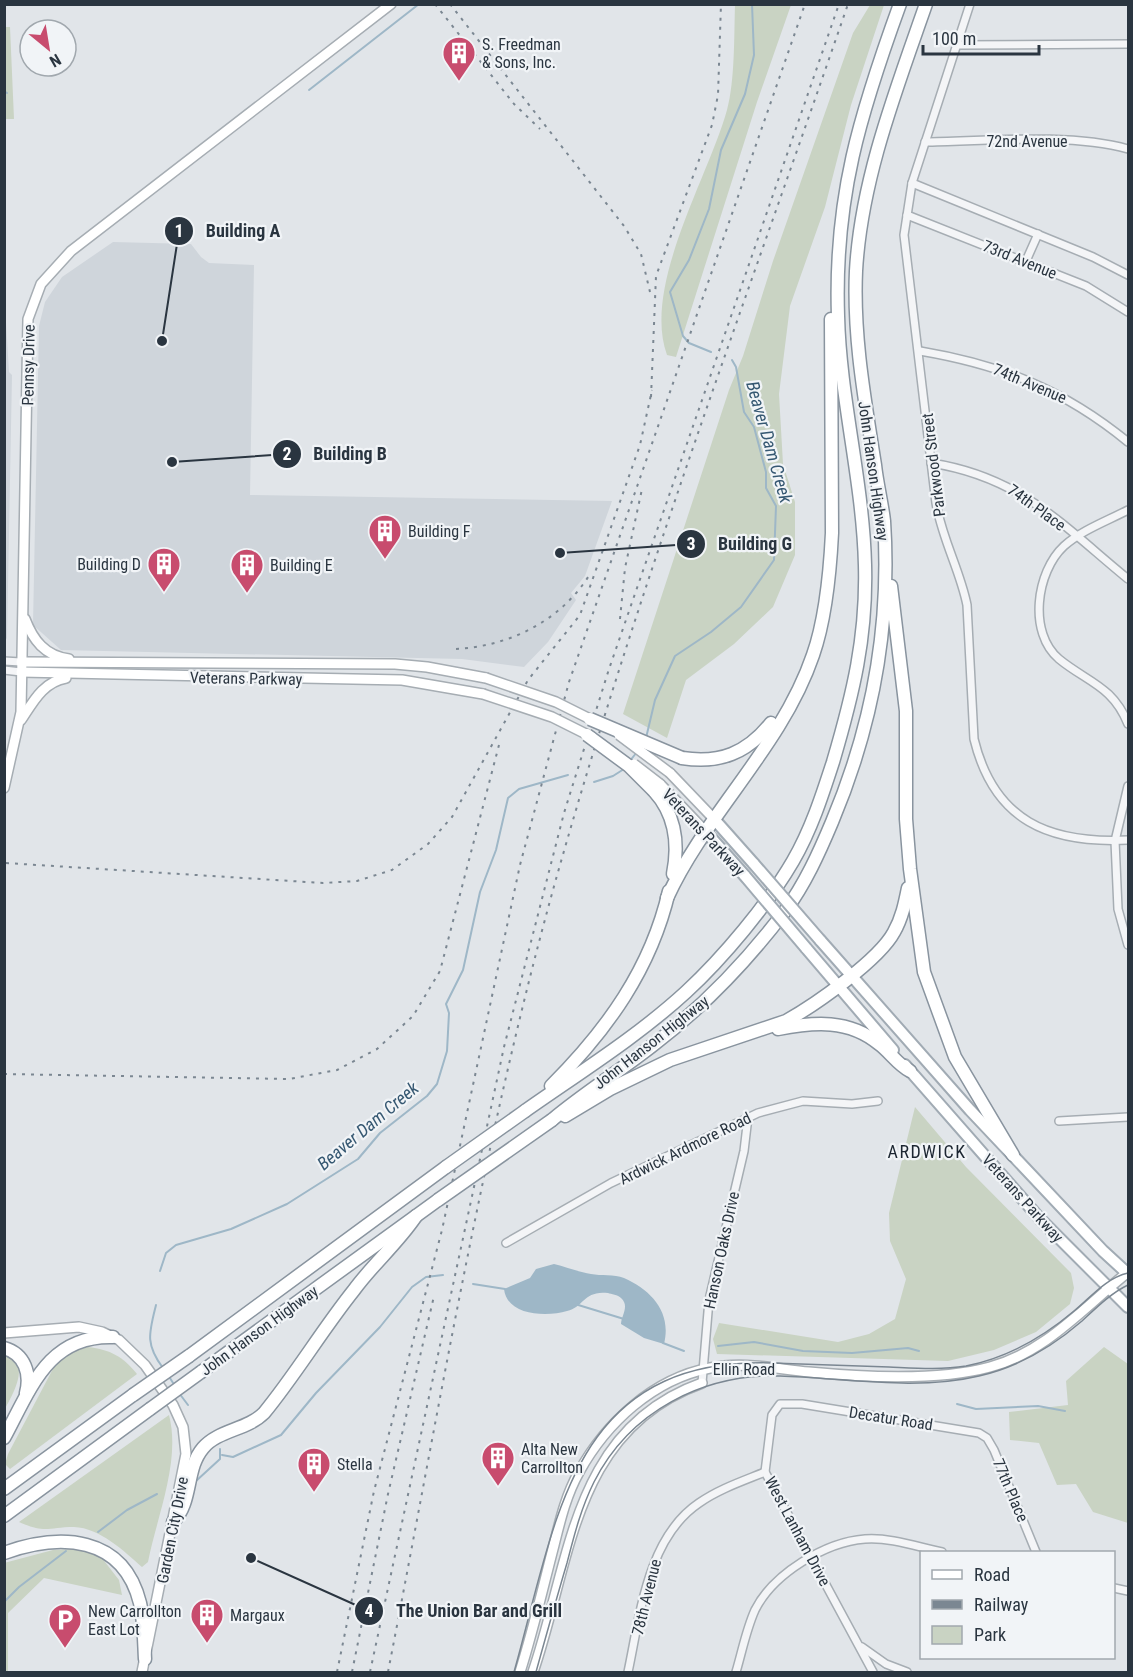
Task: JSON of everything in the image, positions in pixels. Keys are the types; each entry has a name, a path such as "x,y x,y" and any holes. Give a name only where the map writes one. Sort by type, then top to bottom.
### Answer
{"highway":[{"name":"John Hanson Highway","path":"4,1489 446,1167 660,1015 708,970 783,877 805,839 826,786 855,688 860,661 865,600 863,522 842,368 838,317 839,228 853,148 865,104 900,4"},
{"name":"John Hanson Highway","path":"4,1516 654,1044 703,1003 761,941 801,886 838,807 870,707 884,617 884,518 861,375 856,269 860,231 886,120 926,4"},
{"path":"525,1111 590,1044 626,997 650,948 667,898 683,863 790,705 814,654 831,563 831,312 838,255"},
{"path":"884,518 906,711 906,819 910,869 924,972 937,1015 968,1082 1013,1155"},
{"path":"590,719 682,758 706,760 735,755 747,748 763,733 783,707 800,676 821,623"},
{"path":"587,735 657,788 668,812 676,839 675,862 667,898"},
{"path":"552,1120 573,1113 610,1089 670,1060 786,1021 804,1011 878,952 894,934 903,911 910,869"},
{"path":"721,1041 802,1024 820,1022 840,1025 856,1030 877,1042 910,1071"},
{"path":"173,1522 182,1513 196,1457 203,1447 214,1439 248,1425 264,1413 352,1291 375,1262 401,1238 416,1216"},
{"path":"4,1438 52,1358 64,1348 84,1340 113,1337"},
{"path":"4,1347 16,1354 28,1373 22,1406"},
{"path":"4,1553 35,1543 67,1541 87,1544 114,1560 136,1592 140,1606 145,1659"}],"main road":[{"name":"Pennsy Drive","path":"4,788 20,723 24,614 28,319 41,284 71,251 157,187 391,4"},
{"path":"24,614 34,640 45,650 65,659 102,664"},
{"name":"Veterans Parkway","path":"21,667 102,664 395,664 428,667 486,678 545,698 590,719 636,747 670,773 754,864 949,1087 1102,1251 1128,1273"},
{"name":"Veterans Parkway","path":"21,667 81,675 402,680 483,694 552,717 587,735"},
{"path":"20,723 41,691 50,684 81,675"},
{"name":"Veterans Parkway","path":"657,788 705,831 1041,1220 1107,1289 1128,1307"},
{"name":"Ellin Road","path":"520,1672 564,1506 578,1473 598,1442 631,1407 666,1385 703,1369 745,1366 820,1373 927,1375 975,1370 1006,1362 1043,1343 1128,1273"},
{"path":"4,1334 79,1327 113,1337"},
{"name":"Garden City Drive","path":"113,1337 135,1354 164,1391 180,1419 186,1454 166,1563 142,1672"},
{"name":"Ellin Road","path":"534,1672 576,1518 593,1479 610,1451 655,1406 684,1389 702,1383"}],"street":[{"name":"Parkwood Street","path":"970,4 912,183 907,215 905,257 920,351 940,529 964,589 967,605 974,739 986,777 1003,802 1037,827 1077,840 1128,840"},
{"path":"957,45 1128,44"},
{"name":"72nd Avenue","path":"925,142 1070,141 1096,142 1128,149"},
{"name":"73rd Avenue","path":"912,183 1038,234 1128,275"},
{"name":"73rd Avenue","path":"907,215 1086,286 1128,312"},
{"path":"1026,261 1038,234"},
{"name":"74th Avenue","path":"920,351 994,367 1039,384 1075,403 1128,442"},
{"name":"74th Place","path":"931,463 980,473 1022,493 1128,579"},
{"path":"1128,510 1076,536 1062,548 1046,578 1039,611 1041,633 1050,651 1098,684 1113,698 1128,724"},
{"name":"Veterans Parkway","path":"4,661 21,667"},
{"name":"Veterans Parkway","path":"4,670 21,667"},
{"path":"1128,786 1115,841 1118,909 1128,940"},
{"name":"Ardwick Ardmore Road","path":"506,1243 611,1183 748,1117 791,1102 852,1104 878,1101"},
{"name":"Hanson Oaks Drive","path":"702,1383 709,1300 744,1151 748,1117"},
{"path":"1059,1121 1128,1117"},
{"name":"West Lanham Drive","path":"802,1404 786,1403 775,1409 769,1431 765,1472 873,1672"},
{"name":"Decatur Road","path":"802,1404 980,1432"},
{"name":"77th Place","path":"980,1432 987,1438 994,1450 1036,1551"},
{"name":"78th Avenue","path":"628,1672 654,1561 667,1535 698,1503 765,1472"},
{"path":"736,1672 749,1627 762,1598 783,1577 812,1558 850,1542 865,1539 890,1541 937,1551"},
{"path":"859,1645 886,1664 907,1672"}],"shaded area":[{"path":"113,242 191,244 209,263 254,265 250,495 612,501 585,576 571,593 576,600 548,642 524,667 462,659 61,650 33,625 39,326 45,302 62,277"},
{"path":"5,306 9,372 12,375 7,638 5,641"}],"green space":[{"path":"735,5 791,5 757,102 676,357 667,355 662,327 663,297 680,232 718,137 730,98"},
{"path":"870,5 884,5 851,105 825,207 790,306 779,394 783,464 795,502 795,555 773,607 734,644 686,680 667,738 623,714 773,261 853,33"},
{"path":"5,27 10,27 14,119 5,119"},
{"path":"915,1107 966,1167 1071,1273 1074,1288 1070,1304 1036,1332 994,1350 948,1361 717,1354 713,1339 719,1323 838,1342 869,1334 895,1319 906,1279 890,1241 889,1213"},
{"path":"88,1347 116,1355 137,1374 10,1469 5,1464 8,1454 55,1365 66,1354"},
{"path":"1104,1347 1128,1364 1128,1523 1093,1512 1076,1484 1057,1485 1039,1443 1010,1440 1009,1412 1068,1405 1066,1381"},
{"path":"5,1355 18,1364 19,1371 16,1387 5,1409"},
{"path":"169,1415 172,1433 170,1470 148,1562 142,1567 111,1541 93,1531 74,1527 41,1529 19,1522"},
{"path":"78,1549 98,1553 119,1580 122,1595 44,1578 8,1613 8,1672 5,1672 4,1563 53,1550"}],"water":[{"path":"554,1264 591,1274 624,1278 643,1289 662,1312 666,1332 664,1344 644,1338 621,1324 625,1308 624,1301 608,1293 589,1296 573,1309 559,1313 539,1314 512,1305 504,1289 530,1278 536,1269"}],"waterway":[{"path":"309,90 419,4"},
{"name":"Beaver Dam Creek","path":"711,352 689,343 683,336 670,292 689,260 709,209 721,150 745,94 754,55 752,4"},
{"name":"Beaver Dam Creek","path":"646,738 655,700 675,656 711,632 741,607 774,560 776,506 766,488 766,472 754,427 744,412 736,367 732,360"},
{"name":"Beaver Dam Creek","path":"629,762 637,752"},
{"name":"Beaver Dam Creek","path":"594,782 613,776 624,769"},
{"name":"Beaver Dam Creek","path":"160,1271 166,1253 176,1245 231,1229 287,1204 358,1159 380,1133 427,1096 437,1084 447,1051 449,1013 446,1004 463,970 480,892 496,850 508,798 519,789 568,775"},
{"path":"222,1455 233,1457 281,1435 316,1393 380,1327 412,1287 426,1277 443,1275"},
{"path":"473,1284 505,1289"},
{"path":"575,1304 624,1319"},
{"name":"Beaver Dam Creek","path":"156,1305 150,1338 153,1352 163,1368"},
{"path":"718,1346 754,1342 803,1351 852,1353 908,1348 919,1351"},
{"path":"663,1343 684,1351"},
{"name":"Beaver Dam Creek","path":"168,1375 175,1386"},
{"name":"Beaver Dam Creek","path":"179,1393 188,1405"},
{"path":"957,1404 976,1409 1038,1406 1065,1411"},
{"name":"Beaver Dam Creek","path":"196,1481 220,1459 220,1449"},
{"name":"Beaver Dam Creek","path":"98,1532 127,1510 157,1494"},
{"name":"Beaver Dam Creek","path":"4,1602 19,1587 66,1551"}],"tram line":[{"path":"514,1672 544,1559 561,1506 583,1459 613,1418 652,1388 704,1368 771,1363 927,1368 966,1366 996,1358 1037,1338 1062,1321 1106,1284 1128,1273"},
{"path":"536,1672 575,1532 589,1492 609,1457 627,1435 648,1417 697,1390 751,1377 780,1376 931,1383 994,1372 1047,1347 1071,1330 1110,1296 1128,1285"}],"railway":[{"path":"435,4 514,104 540,129"},
{"path":"450,4 624,226 641,254 650,292"},
{"path":"651,397 656,276 712,125 718,95 721,4"},
{"path":"337,1672 374,1491 442,1230 520,865 569,682 805,4"},
{"path":"370,1672 504,1047 564,813 609,669 839,4"},
{"path":"388,1672 485,1170 558,872 590,762 660,545 848,4"},
{"path":"6,863 323,883 357,881 392,870 428,844 452,817 528,680 580,615 640,445 652,390"},
{"path":"620,619 625,568 642,489"},
{"path":"456,649 496,643 532,628 549,618 564,605 590,574"},
{"path":"4,1074 289,1079 337,1070 377,1049 413,1016 440,971 499,745"},
{"path":"352,1672 388,1494 434,1296"}],"place":[{"name":"S. Freedman & Sons, Inc.","path":"459,82"},
{"name":"Building A","path":"162,341"},
{"name":"Building B","path":"172,462"},
{"name":"Building G","path":"560,553"},
{"name":"Building F","path":"385,560"},
{"name":"Building D","path":"164,593"},
{"name":"Building E","path":"247,594"},
{"name":"Alta New Carrollton","path":"498,1487"},
{"name":"Stella","path":"314,1493"},
{"name":"The Union Bar and Grill","path":"251,1558"},
{"name":"Margaux","path":"207,1644"},
{"name":"New Carrollton East Lot","path":"65,1649"}],"district":[{"name":"ARDWICK","path":"927,1152"}]}
